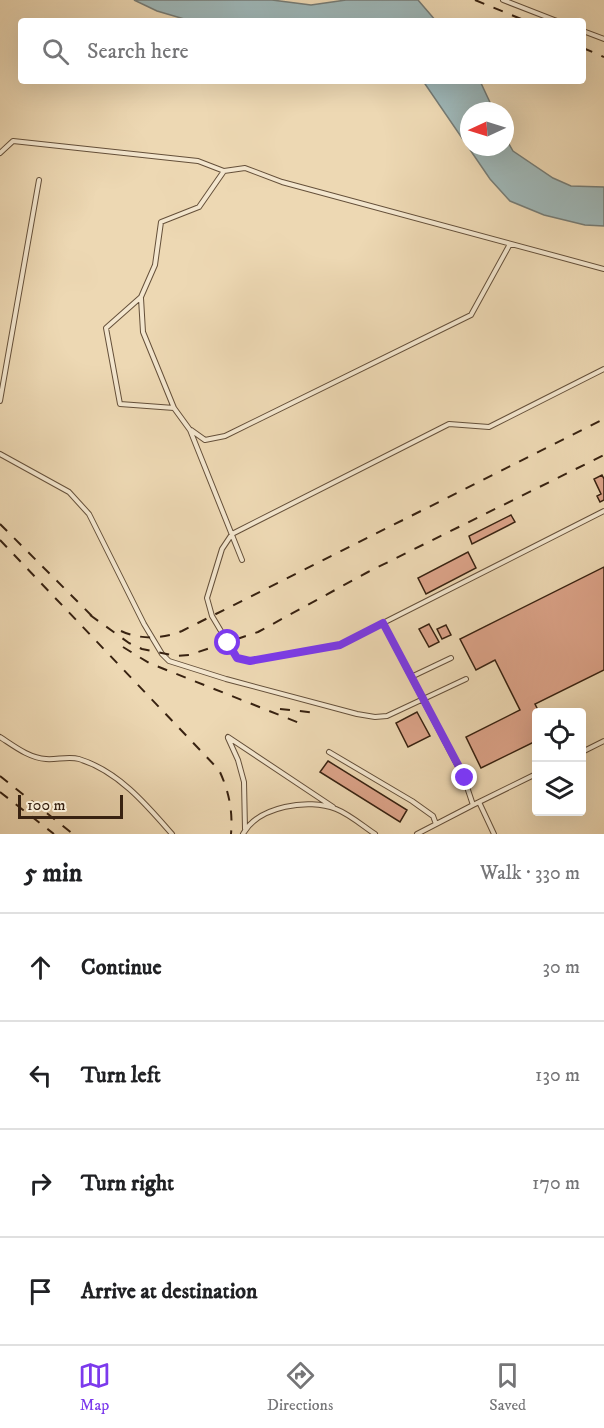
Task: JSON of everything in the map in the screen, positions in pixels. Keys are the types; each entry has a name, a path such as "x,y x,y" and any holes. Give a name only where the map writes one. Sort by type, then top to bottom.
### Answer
{"lane":[{"path":"503,0 549,18"},
{"path":"586,32 604,39"},
{"path":"0,153 13,141 198,161 224,171 245,168 282,182 604,269"},
{"path":"174,408 120,404 106,328 141,297 155,265 161,222 199,207 224,171"},
{"path":"0,400 39,180"},
{"path":"190,430 205,440 225,436 471,315 510,244"},
{"path":"141,297 143,332 174,408 190,430 242,560"},
{"path":"604,369 489,427 449,424 232,534 222,549 207,598 212,616 237,658 250,661 340,645 604,511"},
{"path":"0,454 69,492 89,514 144,624 162,654 169,661 236,682 375,717 387,716 466,680"},
{"path":"383,623 465,778 473,805"},
{"path":"411,677 451,658"},
{"path":"0,737 33,756 45,759 76,758 102,769 120,780 172,834"},
{"path":"244,832 244,782 228,737 375,834"},
{"path":"586,750 604,741"},
{"path":"329,752 412,801 433,816 436,824"},
{"path":"417,834 532,776"},
{"path":"479,802 494,834"},
{"path":"244,832 261,817 280,807 308,803 336,809"}],"water":[{"path":"134,0 272,0 311,5 346,0 418,0 433,18 181,18 157,11"},
{"path":"425,84 481,84 490,102 460,102 460,135"},
{"path":"514,152 553,178 571,186 604,187 604,226 585,225 544,215 510,201 490,179 474,156 514,156"}],"building":[{"path":"602,475 604,500 600,502 597,496 601,494 594,479"},
{"path":"511,515 515,522 472,544 469,536"},
{"path":"468,552 476,568 426,594 418,578"},
{"path":"604,567 604,670 535,704 537,708 532,708 532,743 481,768 466,737 520,710 495,660 476,670 460,639"},
{"path":"429,624 439,642 429,647 419,629"},
{"path":"446,625 451,635 442,639 437,629"},
{"path":"417,712 430,736 408,747 396,723"},
{"path":"328,761 407,810 400,822 320,772"}],"railway":[{"path":"475,0 519,18"},
{"path":"586,49 604,57"},
{"path":"121,631 136,636 152,637 167,636 182,631 604,419"},
{"path":"90,615 129,643 142,649 176,656 189,655 258,632 368,572 604,455"},
{"path":"0,524 96,620"},
{"path":"0,540 219,770 230,801 231,834"},
{"path":"123,647 149,663 302,724"},
{"path":"280,709 318,713"},
{"path":"0,776 73,834"},
{"path":"0,792 54,834"}],"route":[{"path":"228,643 237,658 250,661 340,645 383,623 465,778"}]}
